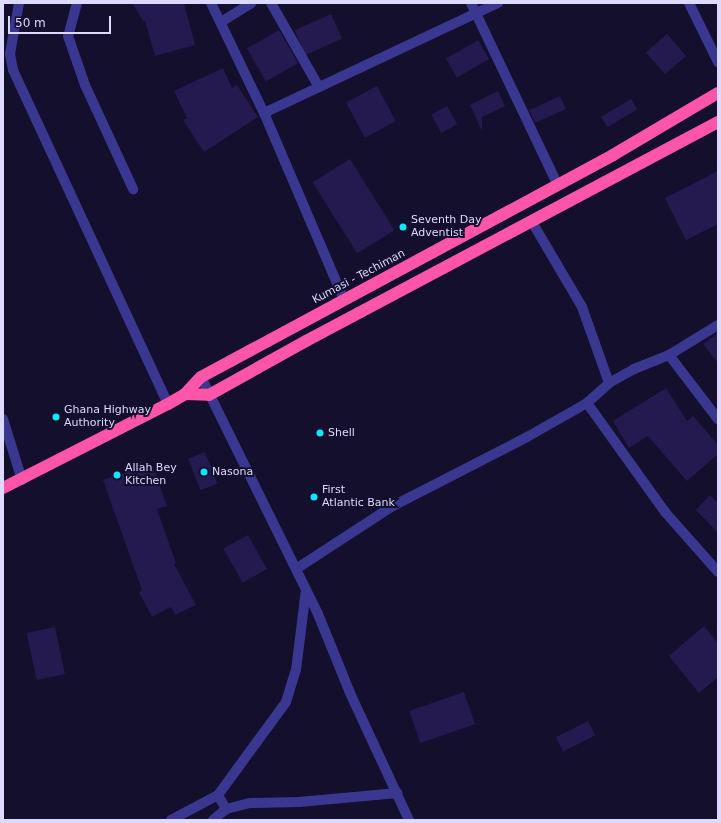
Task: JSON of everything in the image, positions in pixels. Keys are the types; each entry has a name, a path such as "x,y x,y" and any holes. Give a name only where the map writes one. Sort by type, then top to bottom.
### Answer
{"highway":[{"name":"Kumasi - Techiman","path":"3,488 22,480 168,404 185,394 201,377 613,155 718,94"},
{"path":"185,394 209,395 306,341 532,222 591,188 718,122"}],"street":[{"path":"19,3 10,54 13,70 168,404"},
{"path":"77,3 68,36 85,85 133,189"},
{"path":"212,3 264,113 344,300"},
{"path":"221,22 251,3"},
{"path":"271,3 319,87"},
{"path":"471,3 558,185"},
{"path":"264,113 498,3"},
{"path":"689,3 718,62"},
{"path":"532,222 582,307 609,383"},
{"path":"296,569 391,506 527,437 587,403 609,383 634,369 669,355 718,325"},
{"path":"669,355 718,419"},
{"path":"201,377 306,590 350,693 398,793 409,820"},
{"path":"587,403 665,512 718,572"},
{"path":"3,419 22,480"},
{"path":"171,820 218,795 286,702 296,670 306,590"},
{"path":"213,820 226,810 250,803 299,802 398,793"},
{"path":"218,795 226,810"}],"building":[{"path":"132,3 184,3 195,45 155,56 145,20 143,21"},
{"path":"331,14 342,39 305,55 294,30"},
{"path":"279,30 298,63 266,81 247,49"},
{"path":"667,34 686,56 665,74 646,52"},
{"path":"478,40 489,59 457,78 446,58"},
{"path":"223,68 232,88 237,85 258,117 204,152 183,120 187,118 174,91"},
{"path":"377,86 396,121 365,138 346,102"},
{"path":"498,91 505,106 482,117 482,131 470,105"},
{"path":"560,96 566,109 535,123 529,110"},
{"path":"631,99 637,109 607,127 601,117"},
{"path":"447,106 457,124 441,133 431,115"},
{"path":"350,159 395,230 357,254 313,182"},
{"path":"718,171 718,224 686,240 665,198"},
{"path":"718,333 718,363 703,344"},
{"path":"666,388 687,421 693,416 718,445 718,454 687,481 648,436 629,448 613,421"},
{"path":"205,452 217,484 200,490 188,458"},
{"path":"152,463 167,506 157,509 176,563 174,564 196,605 175,615 171,607 152,617 139,592 142,590 103,480"},
{"path":"710,495 718,503 718,533 696,510"},
{"path":"248,535 267,569 242,583 224,549"},
{"path":"704,626 718,643 718,677 699,693 669,656"},
{"path":"55,627 65,674 37,680 27,633"},
{"path":"464,692 475,724 420,743 409,711"},
{"path":"588,721 595,735 563,752 556,737"}],"place":[{"name":"Seventh Day Adventist","path":"403,227"},
{"name":"Ghana Highway Authority","path":"56,417"},
{"name":"Shell","path":"320,433"},
{"name":"Nasona","path":"204,472"},
{"name":"Allah Bey Kitchen","path":"117,475"},
{"name":"First Atlantic Bank","path":"314,497"}]}
